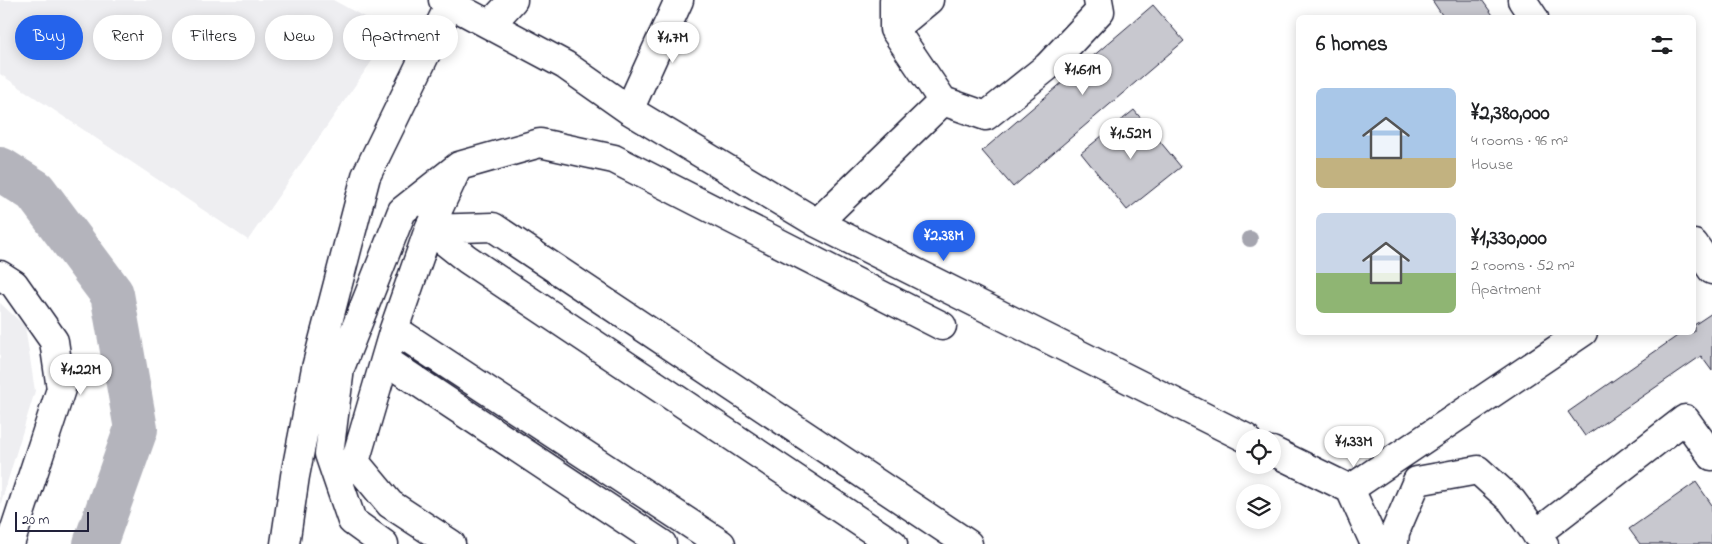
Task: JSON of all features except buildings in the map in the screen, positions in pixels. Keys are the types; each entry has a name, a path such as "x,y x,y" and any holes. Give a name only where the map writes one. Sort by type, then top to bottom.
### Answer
{"street":[{"path":"490,25 513,0"},
{"path":"629,110 679,0"},
{"path":"894,0 894,29 943,101 986,116 1047,67 1100,11 1098,0"},
{"path":"894,29 929,0"},
{"path":"1522,0 1532,15"},
{"path":"284,544 316,368 366,176 447,2 565,66 629,110 817,223 1236,433"},
{"path":"817,223 943,101"},
{"path":"384,544 352,521 328,454 340,368 402,211 459,166 540,143 614,159 942,326"},
{"path":"451,544 390,504 355,462 394,330 429,229 459,166"},
{"path":"429,229 494,227 968,544"},
{"path":"429,229 467,259 893,544"},
{"path":"0,275 14,284 54,340 60,390 10,544"},
{"path":"394,330 721,544"},
{"path":"1350,489 1579,335"},
{"path":"385,360 662,544"},
{"path":"1394,544 1396,532 1417,481 1478,470 1512,501 1540,539 1686,419 1712,456"},
{"path":"1281,455 1350,489 1375,544"}],"shaded area":[{"path":"0,0 333,0 361,15 343,15 343,60 373,60 248,240 0,74"},
{"path":"0,303 25,326 35,391 0,506"}],"waterway":[{"path":"0,169 35,191 112,294 136,429 95,544"}]}
